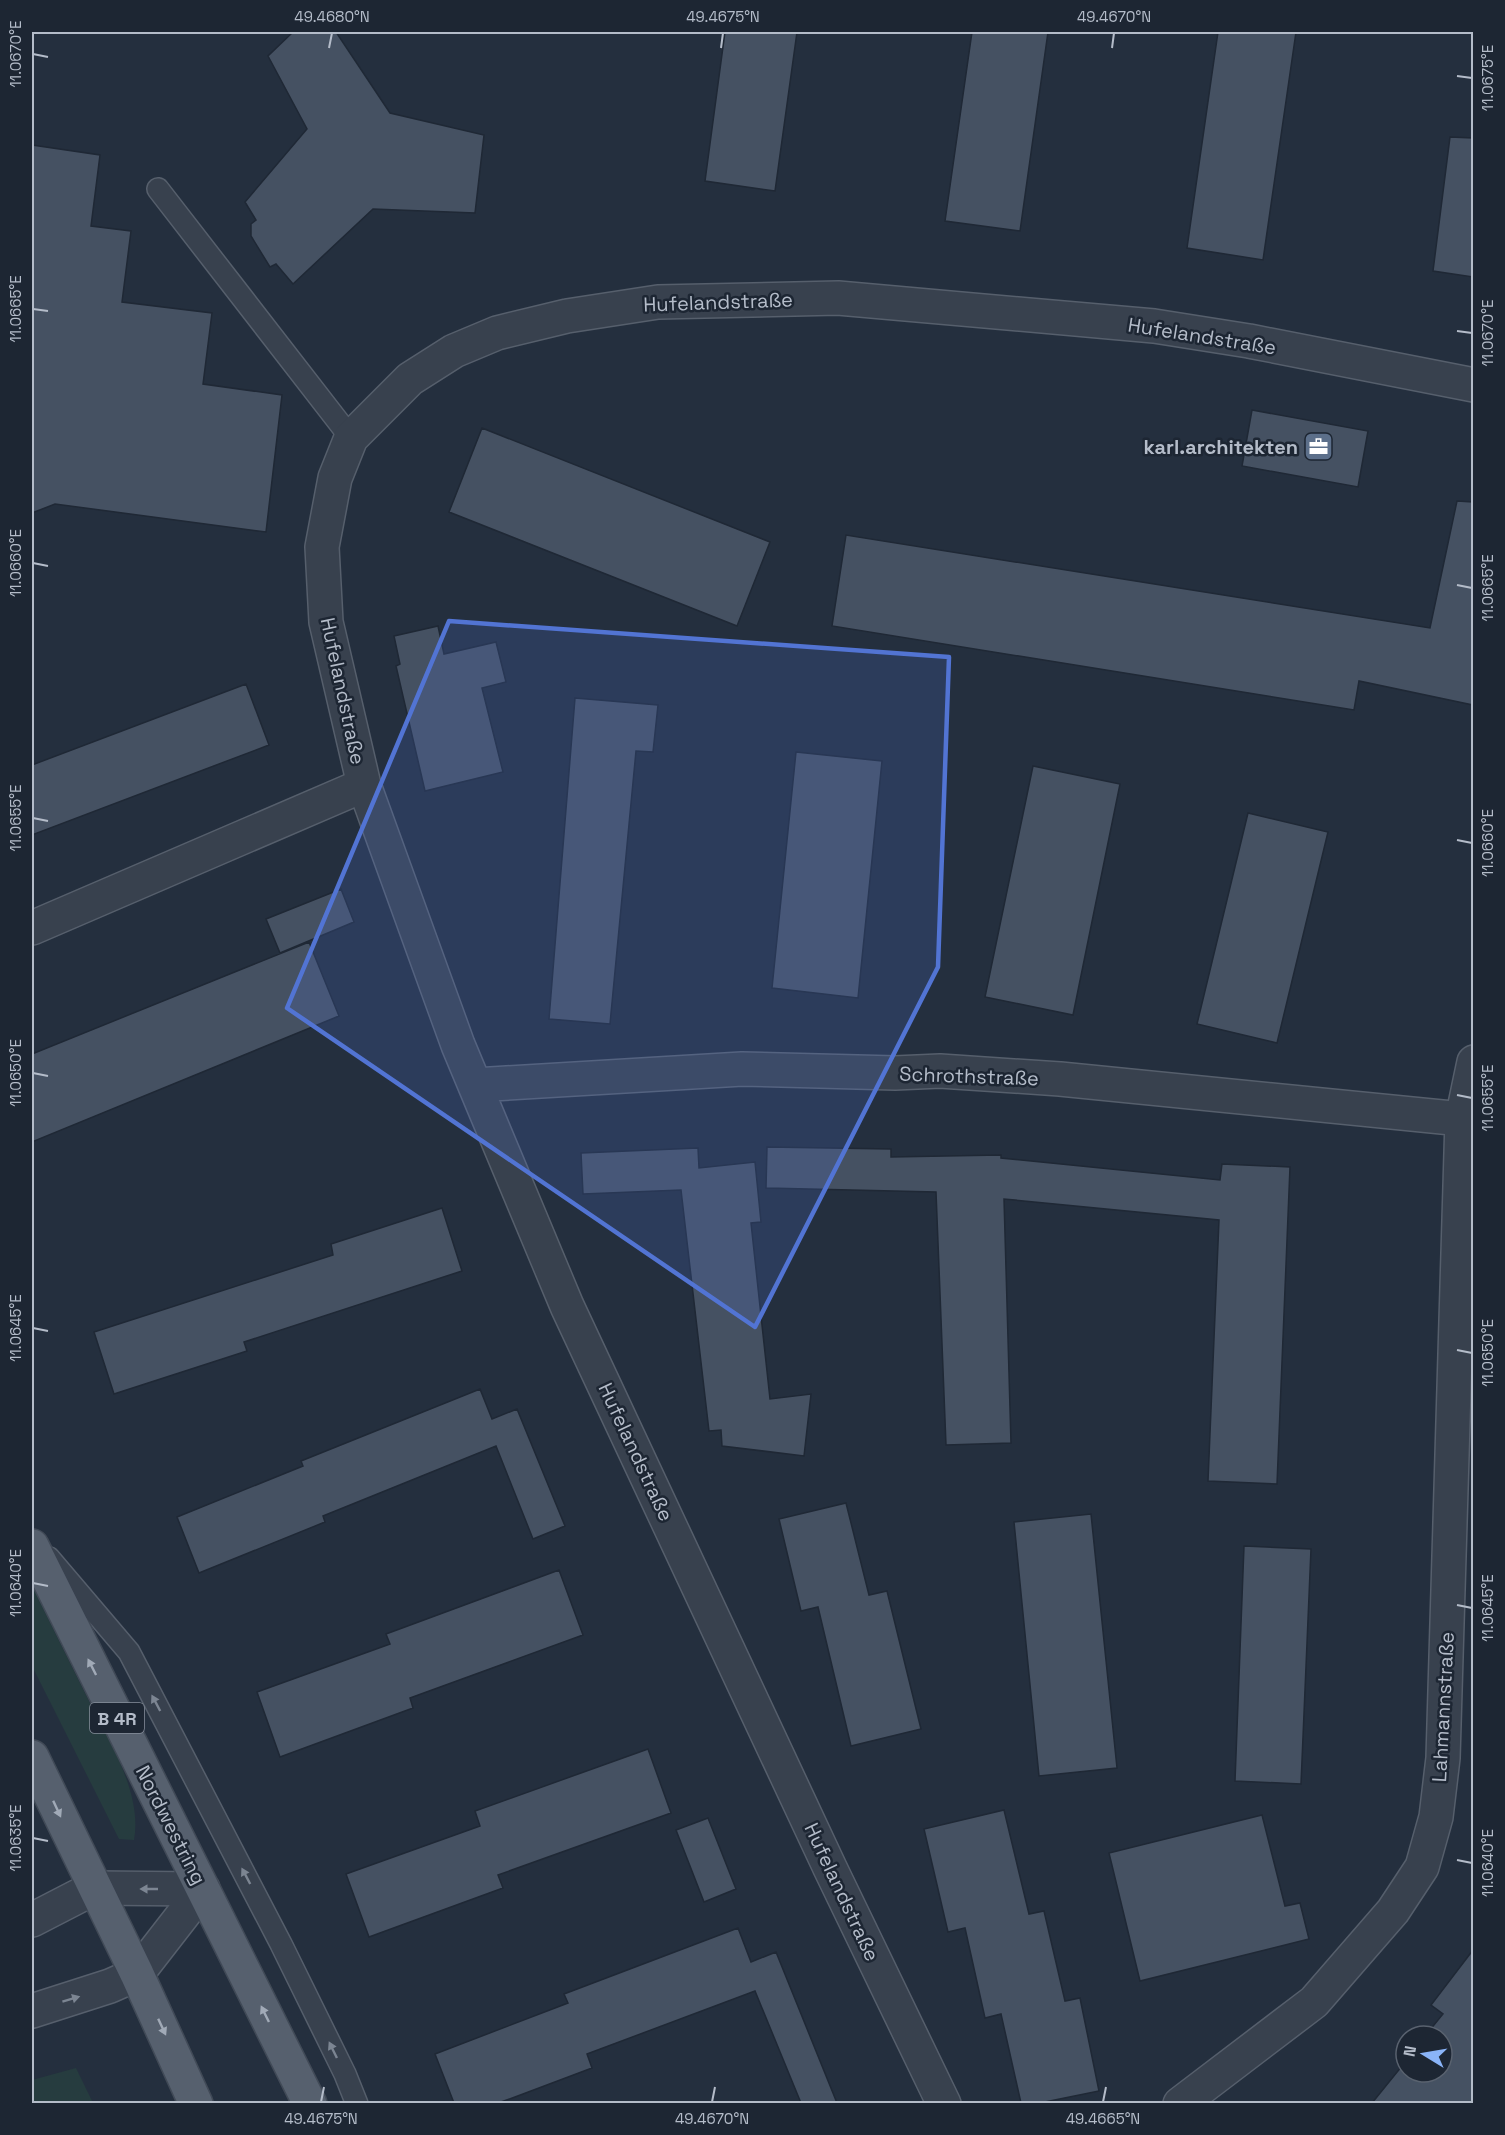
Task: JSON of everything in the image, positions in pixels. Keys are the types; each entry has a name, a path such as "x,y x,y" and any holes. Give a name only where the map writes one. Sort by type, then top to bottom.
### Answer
{"main road":[{"name":"Nordwestring","path":"32,1546 310,2103"},
{"path":"32,1756 196,2103"}],"street":[{"name":"Hufelandstraße","path":"944,2103 830,1868 567,1306 458,1045 364,785 326,622 322,547 335,478 351,438 410,379 453,351 497,333 567,316 658,302 838,298 1143,325 1249,341 1473,385"},
{"name":"Hufelandstraße","path":"32,928 364,785"},
{"name":"Lahmannstraße","path":"1180,2103 1314,2002 1393,1911 1422,1867 1436,1817 1443,1758 1462,1119 1473,1062"},
{"name":"Schrothstraße","path":"475,1085 742,1069 895,1073 940,1071 1071,1080 1462,1119"},
{"path":"32,1920 94,1888 203,1889"},
{"path":"32,2011 110,1986 137,1974 203,1889"}],"lane":[{"path":"158,189 351,438"},
{"path":"32,1538 129,1652 282,1944 357,2103"}],"highlighted area":[{"path":"449,621 949,657 938,967 755,1327 287,1008"}],"green space":[{"path":"32,1585 121,1764 133,1803 134,1840 119,1839 32,1666"},
{"path":"76,2068 93,2103 32,2103 32,2080"}],"building":[{"path":"293,32 336,32 390,113 484,135 475,213 373,209 293,284 276,264 270,267 251,236 251,224 256,220 245,202 307,129 268,56"},
{"path":"725,32 797,32 775,191 705,181"},
{"path":"972,32 1048,32 1020,231 945,221"},
{"path":"1218,32 1296,32 1263,260 1187,248"},
{"path":"1450,137 1473,138 1473,277 1433,271"},
{"path":"32,145 100,155 91,226 131,231 122,302 212,313 203,384 282,395 266,532 55,504 32,513"},
{"path":"1252,410 1368,431 1358,487 1242,466"},
{"path":"482,428 770,542 737,626 449,512"},
{"path":"1457,501 1473,502 1473,705 1359,681 1354,710 832,626 846,535 1430,628"},
{"path":"438,626 444,654 496,642 506,682 482,688 503,772 425,791 396,666 400,664 394,636"},
{"path":"246,684 269,745 32,835 32,765"},
{"path":"575,698 658,705 653,752 636,751 610,1024 549,1019"},
{"path":"796,752 882,761 858,998 772,988"},
{"path":"1033,766 1120,784 1073,1015 985,997"},
{"path":"1248,813 1328,832 1277,1043 1197,1024"},
{"path":"341,889 354,922 280,953 266,919"},
{"path":"309,942 339,1016 32,1142 32,1054"},
{"path":"767,1147 891,1149 891,1157 1001,1155 1001,1158 1220,1180 1222,1164 1290,1167 1277,1484 1208,1481 1219,1220 1004,1199 1011,1443 946,1445 936,1192 766,1188"},
{"path":"698,1148 699,1168 755,1162 761,1222 751,1223 770,1399 811,1394 804,1456 722,1446 721,1430 709,1431 681,1190 583,1194 581,1153"},
{"path":"442,1208 462,1271 244,1342 247,1351 114,1394 94,1332 333,1255 331,1244"},
{"path":"480,1389 492,1419 517,1409 565,1526 533,1539 496,1446 323,1516 325,1522 199,1573 177,1517 303,1466 301,1461"},
{"path":"846,1503 869,1595 887,1591 921,1729 851,1746 818,1607 801,1611 779,1519"},
{"path":"1091,1514 1117,1768 1039,1776 1014,1522"},
{"path":"1244,1546 1311,1549 1301,1784 1235,1781"},
{"path":"559,1570 583,1635 410,1698 413,1708 280,1757 257,1692 390,1644 386,1634"},
{"path":"648,1749 671,1813 498,1875 503,1888 369,1937 346,1874 480,1826 475,1811"},
{"path":"1004,1810 1029,1914 1044,1911 1065,2001 1080,1998 1099,2091 1040,2103 1021,2103 1001,2014 985,2018 965,1928 948,1932 924,1829"},
{"path":"1262,1815 1285,1906 1300,1903 1309,1939 1140,1981 1109,1853"},
{"path":"708,1818 736,1889 704,1902 676,1830"},
{"path":"738,1928 751,1962 776,1952 837,2103 801,2103 755,1991 587,2054 592,2068 515,2097 498,2103 454,2103 435,2054 568,2003 564,1994"},
{"path":"1473,1950 1473,2103 1372,2103 1394,2076 1394,2084 1454,2084 1454,2024 1435,2024 1443,2014 1431,2005"}],"place":[{"name":"karl.architekten","path":"1319,447"}]}
